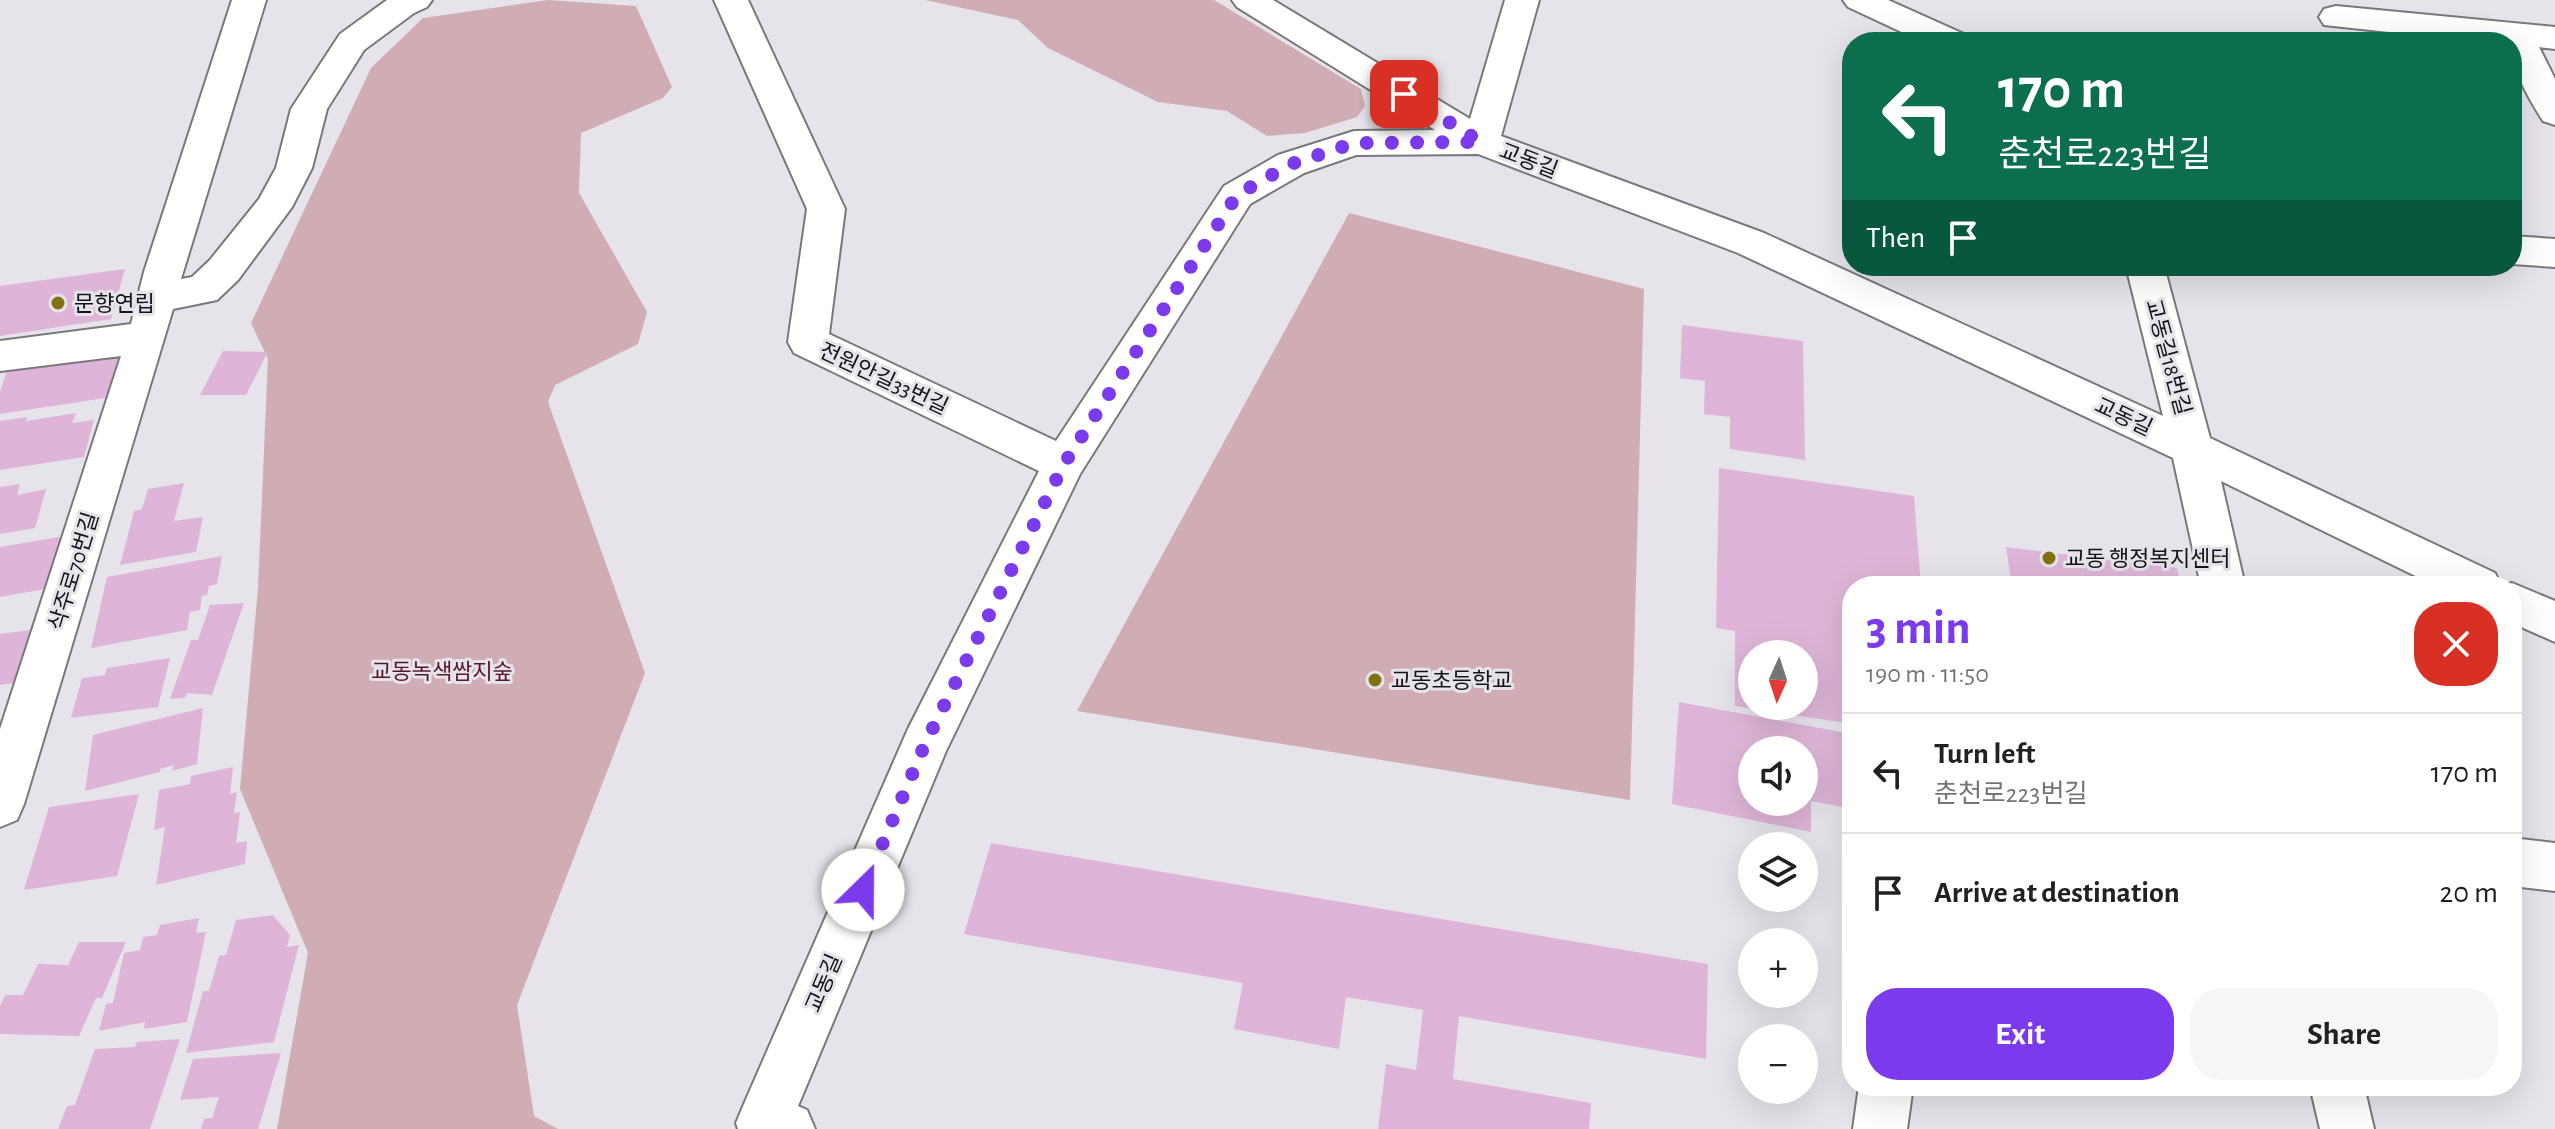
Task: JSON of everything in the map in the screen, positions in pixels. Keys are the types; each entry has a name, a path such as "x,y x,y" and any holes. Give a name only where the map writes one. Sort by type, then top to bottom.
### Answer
{"street":[{"path":"157,297 203,290 224,270 273,207 294,168 309,109 352,42 402,5 415,0"},
{"path":"1249,0 1481,142 1522,0"},
{"path":"1860,0 1930,32"},
{"path":"2531,0 2554,38"},
{"name":"삭주로70번길","path":"0,804 157,297 259,3"},
{"name":"전원안길33번길","path":"734,3 826,209 808,342 1064,464"},
{"path":"2336,20 2471,32"},
{"path":"2522,36 2554,38"},
{"path":"2522,48 2555,113"},
{"name":"교동길","path":"788,1129 763,1123 925,744 1064,464 1237,195 1291,164 1354,143 1481,142 1751,243 2192,448 2458,576"},
{"path":"2522,251 2555,253"},
{"name":"교동길18번길","path":"2148,276 2221,576"},
{"path":"0,356 147,337"},
{"path":"2522,607 2555,622"},
{"path":"2522,863 2555,867"},
{"path":"1880,1129 1885,1096"},
{"path":"2339,1096 2347,1129"}],"green space":[{"name":"교동녹색쌈지숲","path":"548,0 636,6 672,87 663,98 581,133 579,193 647,312 638,344 555,385 548,402 645,673 517,1005 534,1116 558,1129 277,1129 308,953 240,789 258,588 268,359 251,323 371,68 423,18"},
{"path":"925,0 1214,0 1361,89 1365,106 1357,117 1305,133 1267,136 1227,111 1158,102 1048,48 1018,20"},
{"path":"1349,213 1644,289 1630,800 1077,711"}],"building":[{"name":"문향연립","path":"125,269 111,319 0,336 0,286"},
{"path":"1682,325 1803,341 1805,460 1730,449 1730,417 1704,414 1705,381 1680,378"},
{"path":"108,346 123,357 112,397 0,414 0,392 10,361"},
{"path":"223,351 268,352 246,395 200,395"},
{"path":"76,413 72,423 94,420 84,457 0,470 0,421 27,417 26,421"},
{"path":"1719,468 1914,496 1920,576 1842,576 1842,722 1818,719 1818,640 1738,640 1738,706 1735,706 1735,631 1716,628"},
{"path":"184,483 174,521 203,517 196,552 120,565 134,511 142,509 148,489"},
{"path":"20,484 17,495 46,489 35,528 0,534 0,487"},
{"path":"65,536 51,588 0,597 0,547"},
{"name":"교동 행정복지센터","path":"2006,547 2177,568 2179,576 2010,576"},
{"path":"222,556 217,584 209,586 207,595 202,596 200,610 190,612 187,630 91,648 107,577"},
{"path":"244,603 212,695 187,693 185,698 170,699 191,640 198,640 210,605"},
{"path":"30,630 14,683 0,685 0,634"},
{"path":"170,658 158,707 71,718 82,678 105,675 107,668"},
{"path":"1679,702 1738,713 1738,720 1776,720 1842,732 1842,807 1818,802 1818,736 1738,736 1738,816 1811,816 1811,832 1672,804"},
{"path":"203,708 197,764 172,771 174,765 160,769 160,772 85,791 93,735"},
{"path":"233,767 230,794 237,792 234,813 240,812 236,843 247,841 245,864 156,885 165,827 154,830 159,790 190,784 191,776"},
{"path":"139,794 117,876 24,890 49,807"},
{"path":"991,843 1708,964 1706,1059 1459,1016 1453,1079 1591,1103 1589,1129 1378,1129 1386,1064 1416,1070 1423,1010 1346,997 1339,1049 1234,1029 1243,983 964,934"},
{"path":"273,915 290,935 287,947 299,945 274,1042 186,1053 203,991 209,991 219,956 226,955 236,920"},
{"path":"199,918 196,933 206,932 187,1022 144,1029 145,1022 99,1031 106,1004 113,1003 124,953 140,950 143,937 157,935 160,925"},
{"path":"79,942 126,942 102,998 96,998 79,1036 0,1034 0,1006 5,995 23,995 38,964 68,965"},
{"path":"180,1039 150,1129 58,1129 67,1106 75,1105 95,1049 135,1047 137,1042"},
{"path":"281,1053 258,1129 201,1129 204,1119 212,1118 219,1097 180,1100 193,1059"}],"place":[{"name":"문향연립","path":"58,303"},
{"name":"교동 행정복지센터","path":"2049,558"},
{"name":"교동초등학교","path":"1375,680"}],"route":[{"path":"863,890 925,744 1064,464 1237,195 1291,164 1354,143 1481,142 1404,94"}]}
